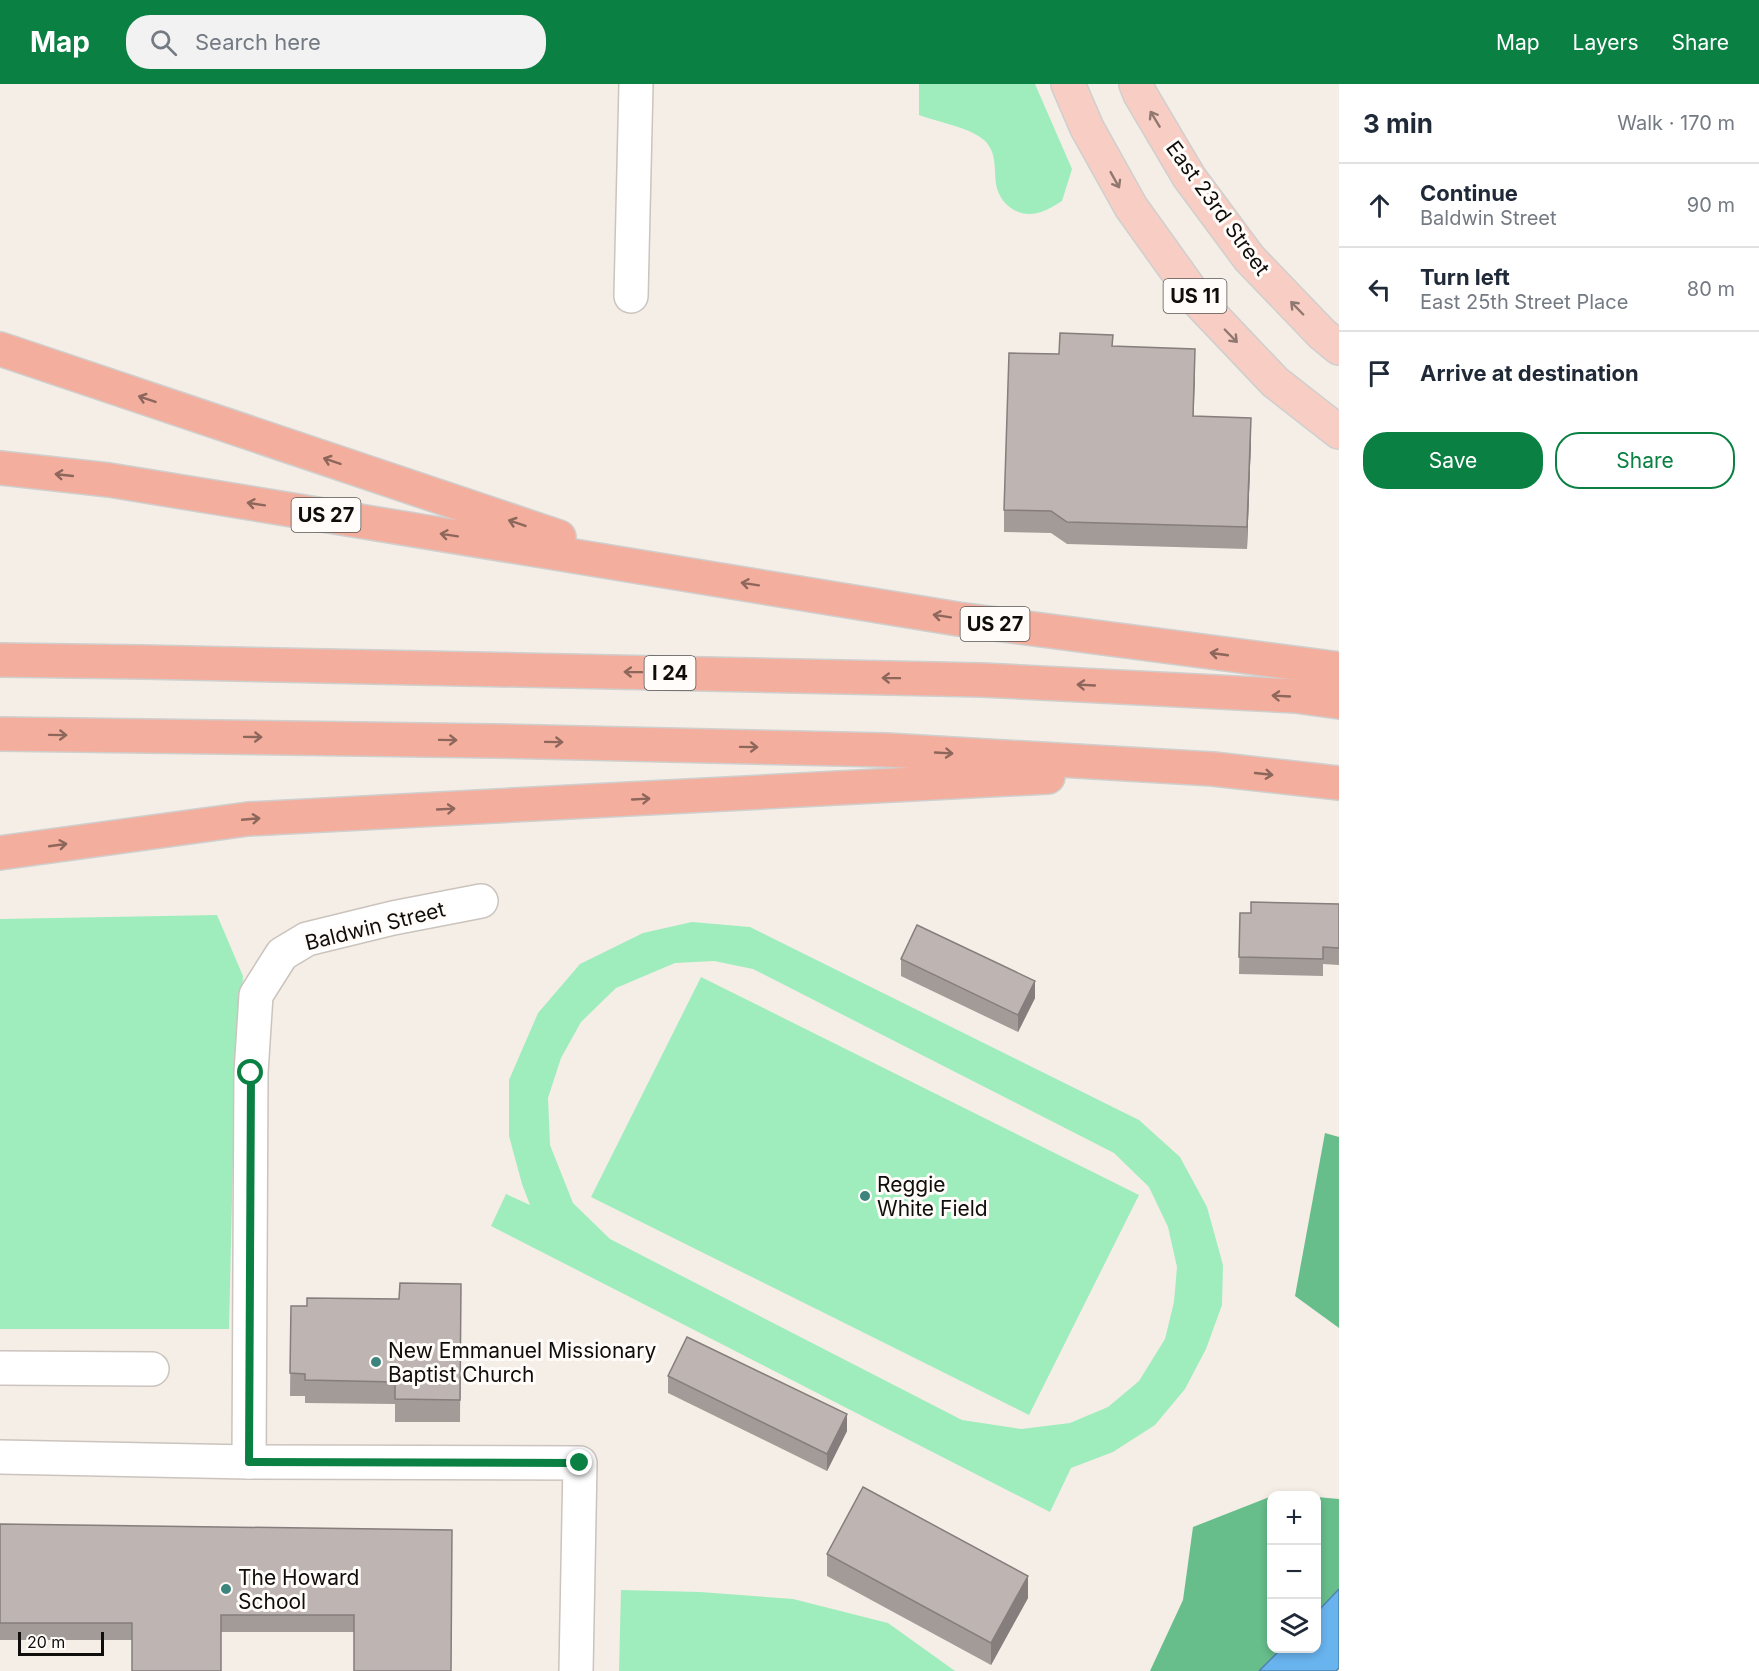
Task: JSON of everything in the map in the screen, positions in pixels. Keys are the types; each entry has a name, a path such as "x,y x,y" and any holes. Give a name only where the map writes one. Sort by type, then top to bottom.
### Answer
{"highway":[{"path":"0,350 652,568"},
{"name":"US 27","path":"0,468 110,480 958,619 1339,669"},
{"name":"I 24","path":"0,660 982,680 1295,696 1339,702"},
{"path":"0,734 495,741 886,750 1213,769 1339,783"},
{"path":"0,853 248,819 1213,769"}],"main road":[{"name":"US 11","path":"1068,84 1087,128 1131,207 1199,302 1275,382 1339,432"},
{"name":"East 23rd Street","path":"1136,84 1189,177 1249,258 1322,334 1339,348"}],"street":[{"path":"631,296 636,84"},
{"name":"Baldwin Street","path":"249,1462 251,1073 256,996 282,954 307,939 393,918 481,901"},
{"path":"0,1368 152,1370"},
{"path":"0,1456 249,1462 580,1463 576,1671"}],"green space":[{"path":"919,84 1035,84 1072,169 1062,201 1033,214 1012,209 998,192 993,155 988,145 978,135 919,115"},
{"path":"217,915 243,976 234,1112 229,1329 0,1329 0,919"},
{"path":"692,922 750,927 1139,1120 1180,1157 1207,1207 1223,1265 1222,1305 1206,1349 1185,1389 1155,1425 1113,1452 1071,1468 1050,1512 491,1226 506,1194 530,1205 509,1136 509,1080 538,1013 580,964 643,933","holes":["714,961 753,969 1114,1153 1149,1187 1168,1227 1177,1267 1174,1302 1165,1339 1139,1381 1108,1407 1070,1423 1021,1429 962,1420 610,1239 573,1203 550,1145 548,1098 561,1058 581,1022 616,988 675,963"]},
{"name":"Reggie White Field","path":"701,977 1139,1195 1029,1415 591,1197"},
{"path":"1325,1133 1339,1137 1339,1328 1295,1296"},
{"path":"1321,1497 1339,1499 1339,1589 1321,1608"},
{"path":"1267,1498 1267,1653 1277,1653 1259,1671 1150,1671 1183,1600 1193,1527"},
{"path":"621,1590 700,1592 793,1599 888,1623 955,1671 619,1671"}],"water":[{"path":"1339,1589 1339,1668 1336,1671 1259,1671 1277,1653 1321,1653 1321,1608"}],"building":[{"path":"1060,333 1113,335 1112,346 1195,349 1193,416 1251,418 1247,527 1067,522 1051,511 1004,510 1009,353 1059,354"},
{"path":"1251,902 1339,904 1339,948 1323,947 1323,959 1239,957 1240,913 1251,913"},
{"path":"917,925 1035,981 1018,1015 901,959"},
{"name":"New Emmanuel Missionary Baptist Church","path":"400,1283 461,1284 460,1400 395,1399 395,1382 305,1380 305,1374 290,1373 291,1306 307,1306 307,1298 399,1299"},
{"path":"687,1337 847,1414 827,1454 668,1376"},
{"path":"863,1487 1028,1576 991,1643 827,1554"},
{"name":"The Howard School","path":"0,1524 452,1530 451,1671 354,1671 354,1615 221,1615 221,1671 132,1671 132,1623 0,1623"}],"place":[{"name":"Reggie White Field","path":"865,1196"},
{"name":"New Emmanuel Missionary Baptist Church","path":"376,1362"},
{"name":"The Howard School","path":"226,1589"}],"route":[{"path":"251,1073 249,1462 580,1463"}]}
